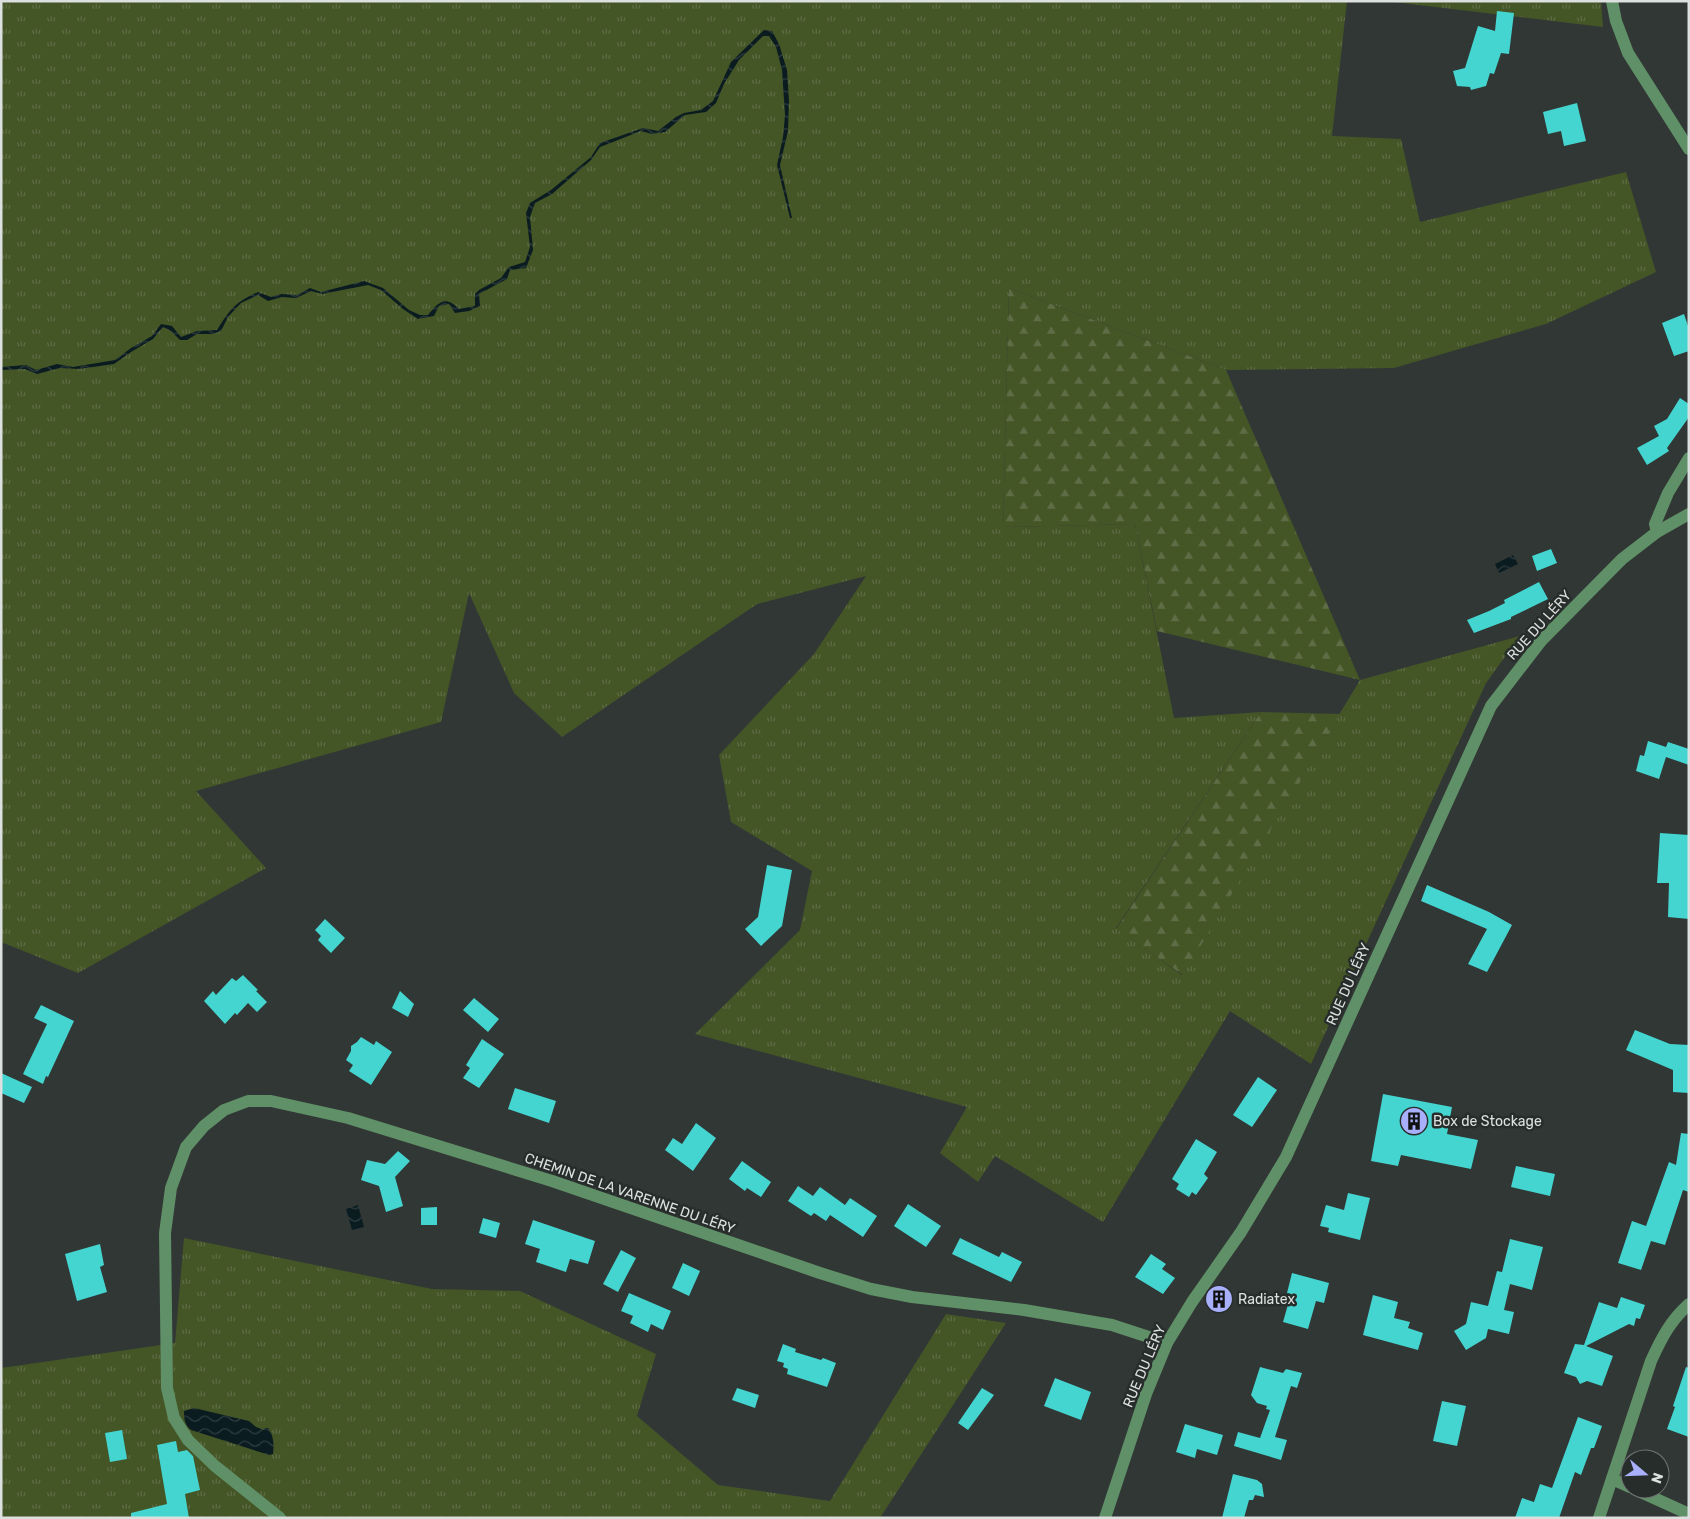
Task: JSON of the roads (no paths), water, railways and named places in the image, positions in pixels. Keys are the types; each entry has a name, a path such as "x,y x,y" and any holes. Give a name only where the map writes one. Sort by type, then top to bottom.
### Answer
{"street":[{"path":"1612,1 1616,21 1628,52 1689,150"},
{"path":"1657,532 1655,524 1668,493 1689,458"},
{"name":"RUE DU LÉRY","path":"1106,1518 1146,1394 1167,1342 1192,1302 1241,1232 1286,1157 1491,706 1541,642 1622,559 1657,532 1689,514"},
{"name":"CHEMIN DE LA VARENNE DU LÉRY","path":"280,1518 215,1466 188,1440 174,1418 167,1388 165,1233 171,1188 186,1147 204,1126 224,1110 248,1101 271,1100 348,1118 552,1181 820,1273 871,1288 912,1297 1024,1310 1112,1325 1167,1342"},
{"path":"1599,1518 1661,1338 1676,1315 1689,1304"},
{"path":"1612,1479 1620,1483"},
{"path":"1656,1499 1689,1514"}],"water":[{"path":"764,30 772,31 779,44 787,70 788,131 780,165 792,218 790,218 777,165 783,137 785,115 782,70 776,47 769,36 763,36 739,60 724,84 716,103 706,112 685,115 665,132 652,134 641,131 600,147 591,160 552,194 535,203 530,217 533,250 526,268 510,270 507,279 479,294 480,306 469,311 455,313 449,304 439,306 434,316 418,319 381,290 368,285 322,294 311,291 296,298 282,297 268,301 258,295 241,303 228,317 221,331 213,334 197,334 187,340 180,340 171,331 163,327 153,339 114,364 79,369 60,368 37,374 25,369 1,370 1,367 26,365 36,370 57,364 73,367 115,360 152,336 161,324 172,326 181,337 197,331 217,330 234,307 258,292 271,297 281,294 297,295 310,288 321,292 364,281 383,288 409,310 420,315 428,315 439,304 446,301 459,309 475,306 475,294 479,290 501,278 509,267 525,262 530,247 526,213 530,203 551,190 591,157 600,143 643,128 658,131 684,113 701,110 713,101 731,62"},
{"path":"1513,555 1518,564 1499,573 1495,564"},
{"path":"358,1205 364,1227 352,1230 346,1209"},
{"path":"194,1408 249,1421 256,1427 264,1430 268,1428 273,1441 273,1454 269,1455 191,1430 185,1422 184,1411"}],"place":[{"name":"Box de Stockage","path":"1414,1121"},
{"name":"Radiatex","path":"1219,1299"}]}
